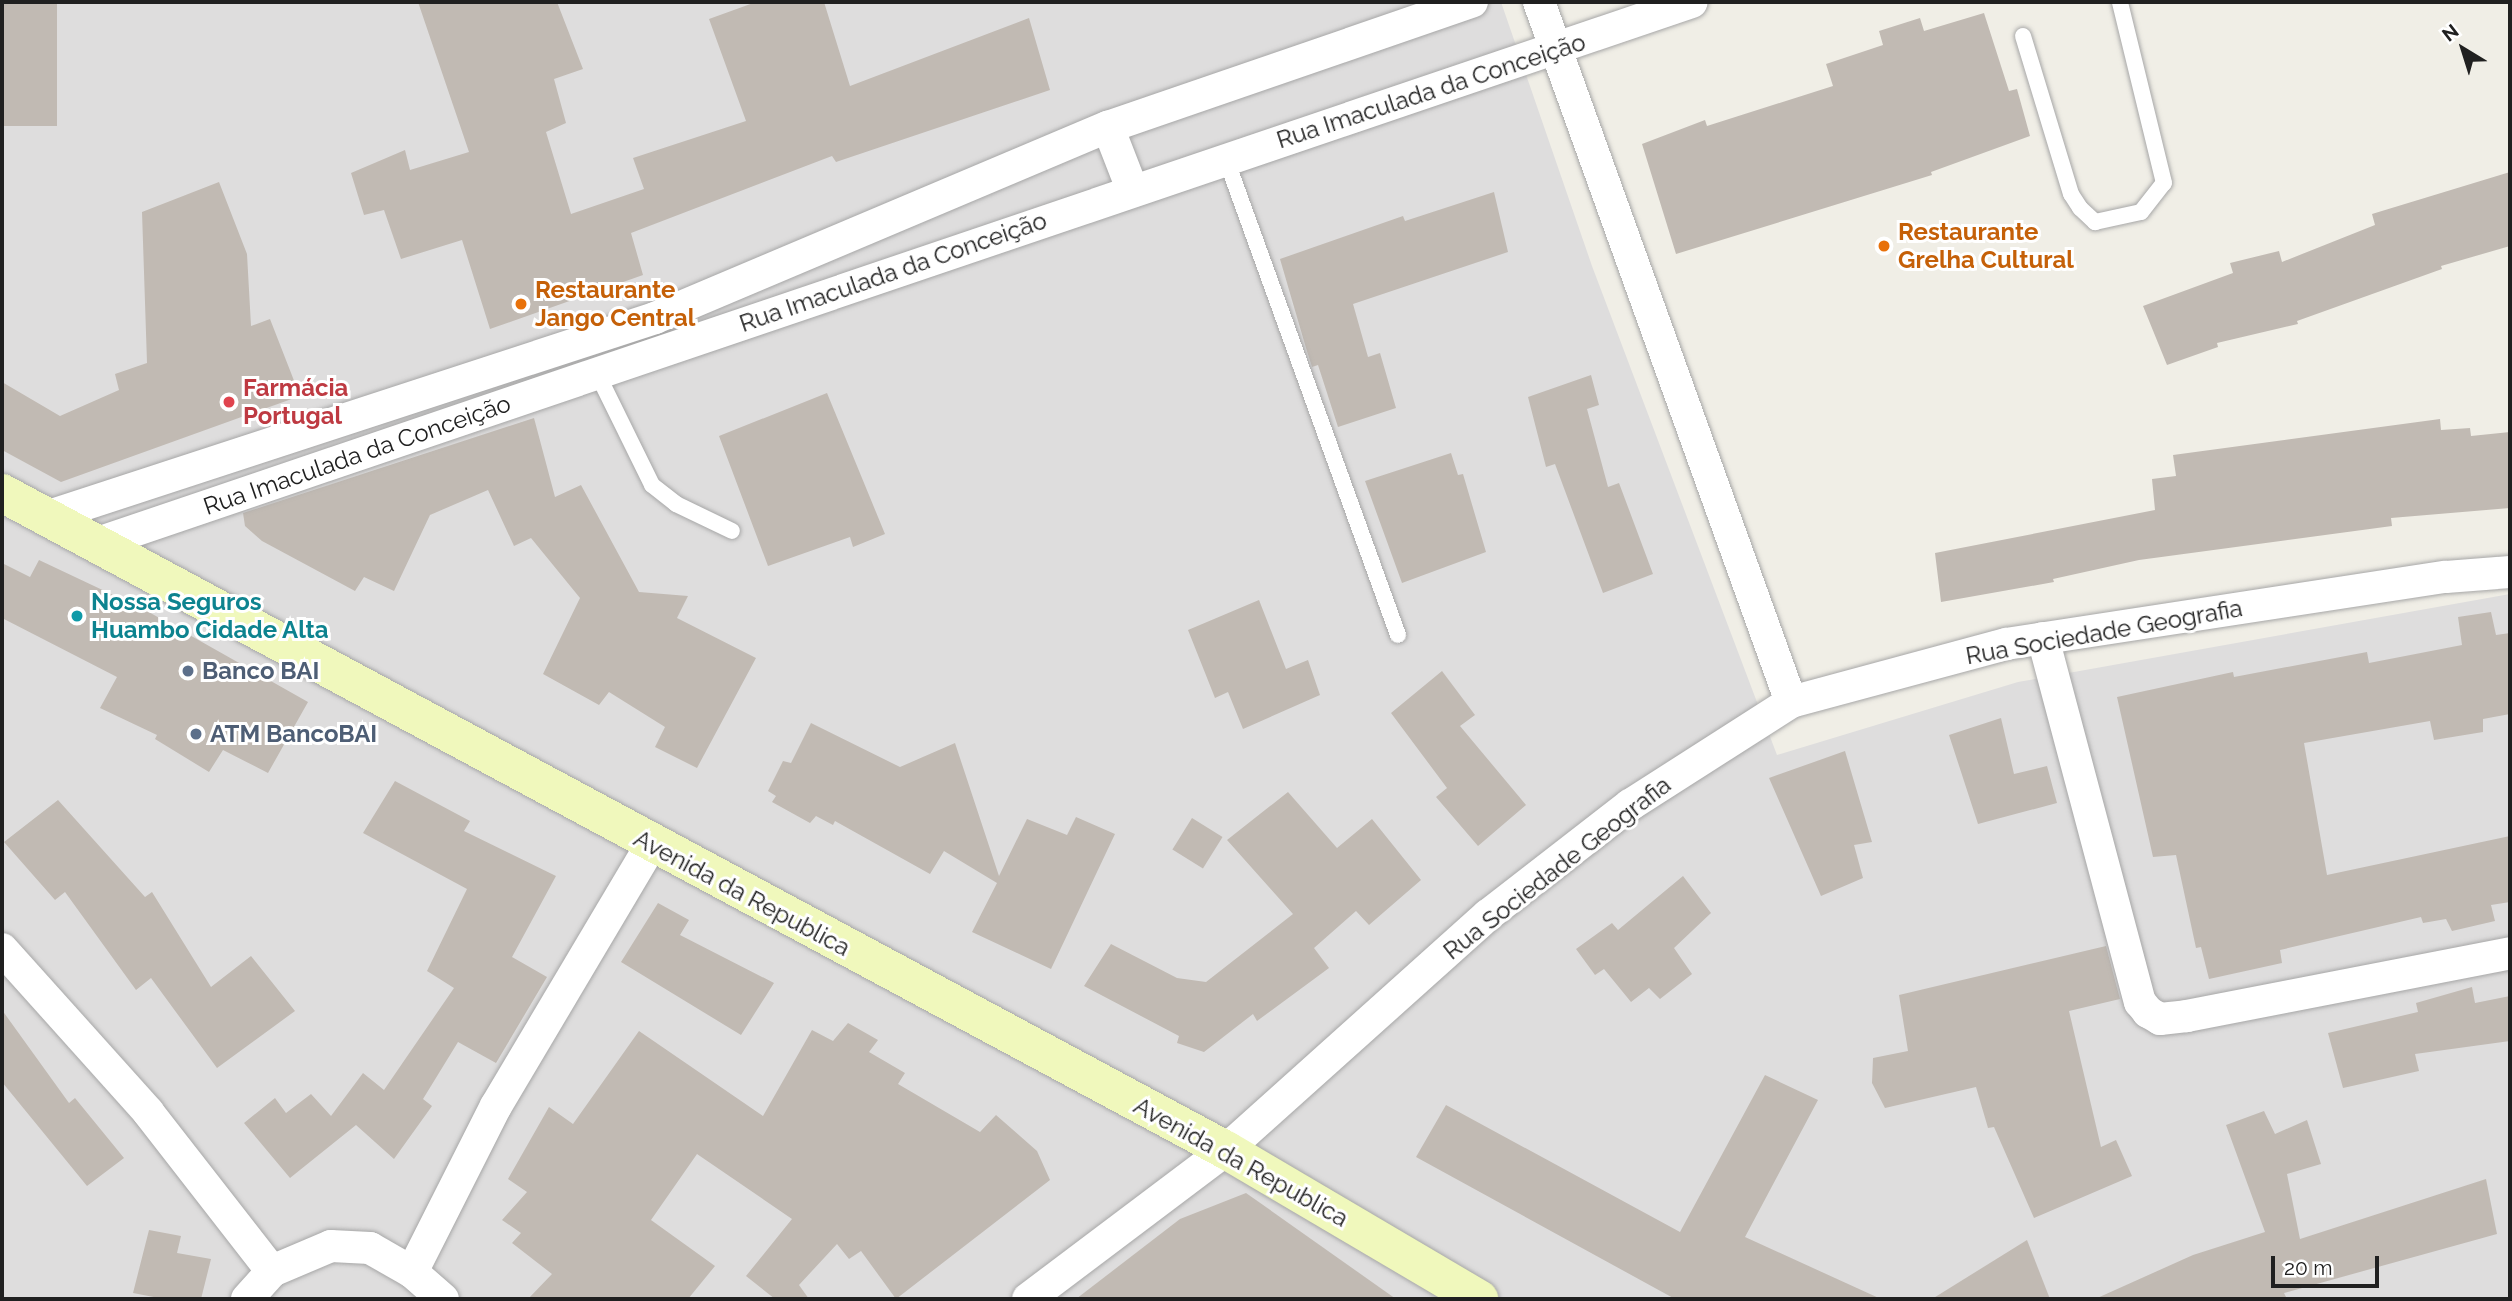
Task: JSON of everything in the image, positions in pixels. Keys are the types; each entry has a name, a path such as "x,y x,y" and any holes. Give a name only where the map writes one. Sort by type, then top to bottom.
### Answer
{"main road":[{"name":"Avenida da Republica","path":"2,493 43,518 652,845 1226,1150 1479,1299"}],"street":[{"name":"Rua Imaculada da Conceição","path":"43,518 655,317 1108,127 1472,2"},
{"path":"1539,2 1791,702"},
{"name":"Rua Imaculada da Conceição","path":"95,544 1132,189 1556,51 1692,2"},
{"path":"1108,127 1132,189"},
{"name":"Rua Sociedade Geografia","path":"1028,1299 1226,1150 1488,915 1630,805 1791,702 2006,644 2446,577 2510,572"},
{"path":"2043,638 2140,1002 2148,1012 2161,1019 2187,1016 2510,953"},
{"path":"412,1272 496,1106 652,845"},
{"path":"2,949 148,1112 272,1272"},
{"path":"247,1299 272,1272 331,1246 370,1248 412,1272 443,1299"}],"lane":[{"path":"2023,36 2071,194 2080,208 2095,222 2141,212 2164,183 2120,2"},
{"path":"1226,159 1398,635"},
{"path":"597,373 652,485 676,504 732,531"}],"shaded area":[{"path":"2,2 1501,2 1592,266 1777,755 2018,682 2510,594 2510,1299 2,1299"}],"building":[{"path":"2,2 57,2 57,126 2,126"},
{"path":"418,2 557,2 583,69 554,79 566,123 546,132 571,214 644,189 633,158 746,121 709,19 756,2 824,2 850,86 1029,18 1050,90 836,162 832,156 631,233 643,275 490,329 462,240 401,259 384,210 364,215 351,173 405,150 410,170 469,152"},
{"path":"1984,13 2009,91 2017,89 2030,136 1931,172 1932,175 1676,254 1642,144 1705,120 1707,126 1833,86 1826,64 1883,45 1879,31 1920,18 1924,31"},
{"path":"2510,172 2510,246 2441,266 2442,269 2297,321 2298,324 2217,343 2218,347 2167,365 2143,306 2233,273 2230,263 2279,251 2282,262 2375,225 2372,214"},
{"path":"219,182 247,254 251,326 270,319 300,396 61,482 2,450 2,382 60,416 119,390 115,374 147,363 142,212"},
{"path":"1494,192 1508,252 1353,304 1368,357 1380,353 1396,408 1338,427 1318,365 1312,367 1280,259 1403,216 1405,221"},
{"path":"1591,375 1599,405 1587,409 1608,487 1619,483 1653,574 1603,593 1555,464 1546,467 1528,397"},
{"path":"827,393 885,534 853,547 850,537 768,566 719,436"},
{"path":"534,418 555,497 581,485 639,592 688,596 677,618 756,658 697,768 655,747 665,727 609,692 599,705 543,674 580,598 531,538 514,546 488,490 430,515 394,591 364,577 355,591 262,541 245,526 243,513"},
{"path":"2440,419 2441,430 2470,428 2471,436 2510,432 2510,508 2391,518 2392,526 2139,560 2053,579 2054,582 1941,602 1935,553 2155,510 2152,479 2176,476 2173,455"},
{"path":"1451,453 1458,475 1463,474 1486,552 1402,583 1365,481"},
{"path":"39,560 147,611 308,702 268,773 223,750 209,772 155,739 157,735 100,708 117,677 2,618 2,563 30,577"},
{"path":"1259,600 1286,669 1308,660 1320,695 1243,729 1228,692 1215,698 1188,630"},
{"path":"2491,612 2496,635 2510,633 2510,714 2483,719 2483,732 2434,740 2430,721 2304,743 2327,875 2510,836 2510,902 2491,905 2495,921 2452,931 2446,919 2423,923 2421,917 2280,950 2282,963 2209,979 2201,947 2196,948 2176,855 2153,857 2117,697 2233,672 2234,677 2367,652 2369,663 2462,645 2458,617"},
{"path":"1442,671 1475,715 1460,726 1526,805 1478,846 1436,797 1447,788 1391,713"},
{"path":"2001,718 2014,774 2047,766 2057,803 1978,824 1949,735"},
{"path":"811,723 900,767 955,743 999,876 1027,819 1067,835 1076,817 1115,834 1051,969 972,932 997,883 944,851 930,874 835,821 833,825 816,816 810,823 772,802 776,796 768,791 783,761 791,763"},
{"path":"1845,751 1872,842 1854,845 1863,878 1821,896 1769,778"},
{"path":"395,781 470,821 464,831 556,876 512,957 547,977 496,1063 458,1042 423,1099 432,1106 394,1159 356,1125 290,1178 244,1123 275,1098 286,1113 311,1094 331,1116 363,1073 384,1090 454,988 427,971 467,889 363,833"},
{"path":"1288,792 1337,848 1372,819 1421,880 1369,925 1356,911 1314,948 1329,968 1257,1021 1253,1014 1204,1052 1177,1043 1179,1036 1084,986 1111,944 1177,978 1206,982 1293,914 1227,840"},
{"path":"58,800 145,897 152,892 211,987 251,956 295,1011 217,1068 151,978 136,990 65,892 55,900 4,842"},
{"path":"1192,818 1223,837 1203,868 1172,849"},
{"path":"1683,876 1711,913 1674,948 1692,974 1660,999 1649,988 1631,1002 1604,969 1595,975 1576,949 1612,923 1618,930"},
{"path":"658,903 689,920 680,935 774,983 741,1035 621,962"},
{"path":"2106,946 2120,999 2069,1011 2101,1147 2116,1140 2132,1176 2034,1218 1994,1127 1988,1128 1976,1087 1885,1108 1872,1083 1873,1058 1908,1051 1899,995"},
{"path":"2472,987 2475,1003 2510,996 2510,1041 2415,1054 2419,1071 2343,1088 2328,1033 2418,1012 2416,1003"},
{"path":"2,1010 69,1103 75,1098 124,1158 87,1186 2,1082"},
{"path":"848,1023 878,1040 869,1052 905,1073 898,1084 980,1132 996,1115 1037,1151 1050,1180 896,1299 861,1251 849,1259 837,1244 799,1285 809,1299 775,1299 746,1276 792,1219 697,1154 651,1220 715,1266 688,1299 528,1299 552,1274 512,1243 521,1233 502,1220 527,1192 508,1179 549,1107 573,1124 639,1031 763,1116 812,1030 833,1041"},
{"path":"1765,1075 1818,1100 1745,1237 1881,1299 1675,1299 1416,1157 1446,1105 1680,1232"},
{"path":"2264,1111 2275,1134 2307,1120 2321,1164 2287,1174 2300,1239 2486,1179 2497,1234 2284,1293 2287,1299 2095,1299 2193,1255 2265,1232 2226,1125"},
{"path":"1246,1193 1396,1299 1076,1299 1180,1219"},
{"path":"149,1230 181,1236 177,1253 211,1259 201,1299 164,1299 133,1293"},
{"path":"2027,1240 2050,1299 1932,1299"}],"place":[{"name":"Restaurante Grelha Cultural","path":"1884,246"},
{"name":"Restaurante Jango Central","path":"521,304"},
{"name":"Farmácia Portugal","path":"229,402"},
{"name":"Nossa Seguros Huambo Cidade Alta","path":"77,616"},
{"name":"Banco BAI","path":"188,671"},
{"name":"ATM BancoBAI","path":"196,734"}]}
